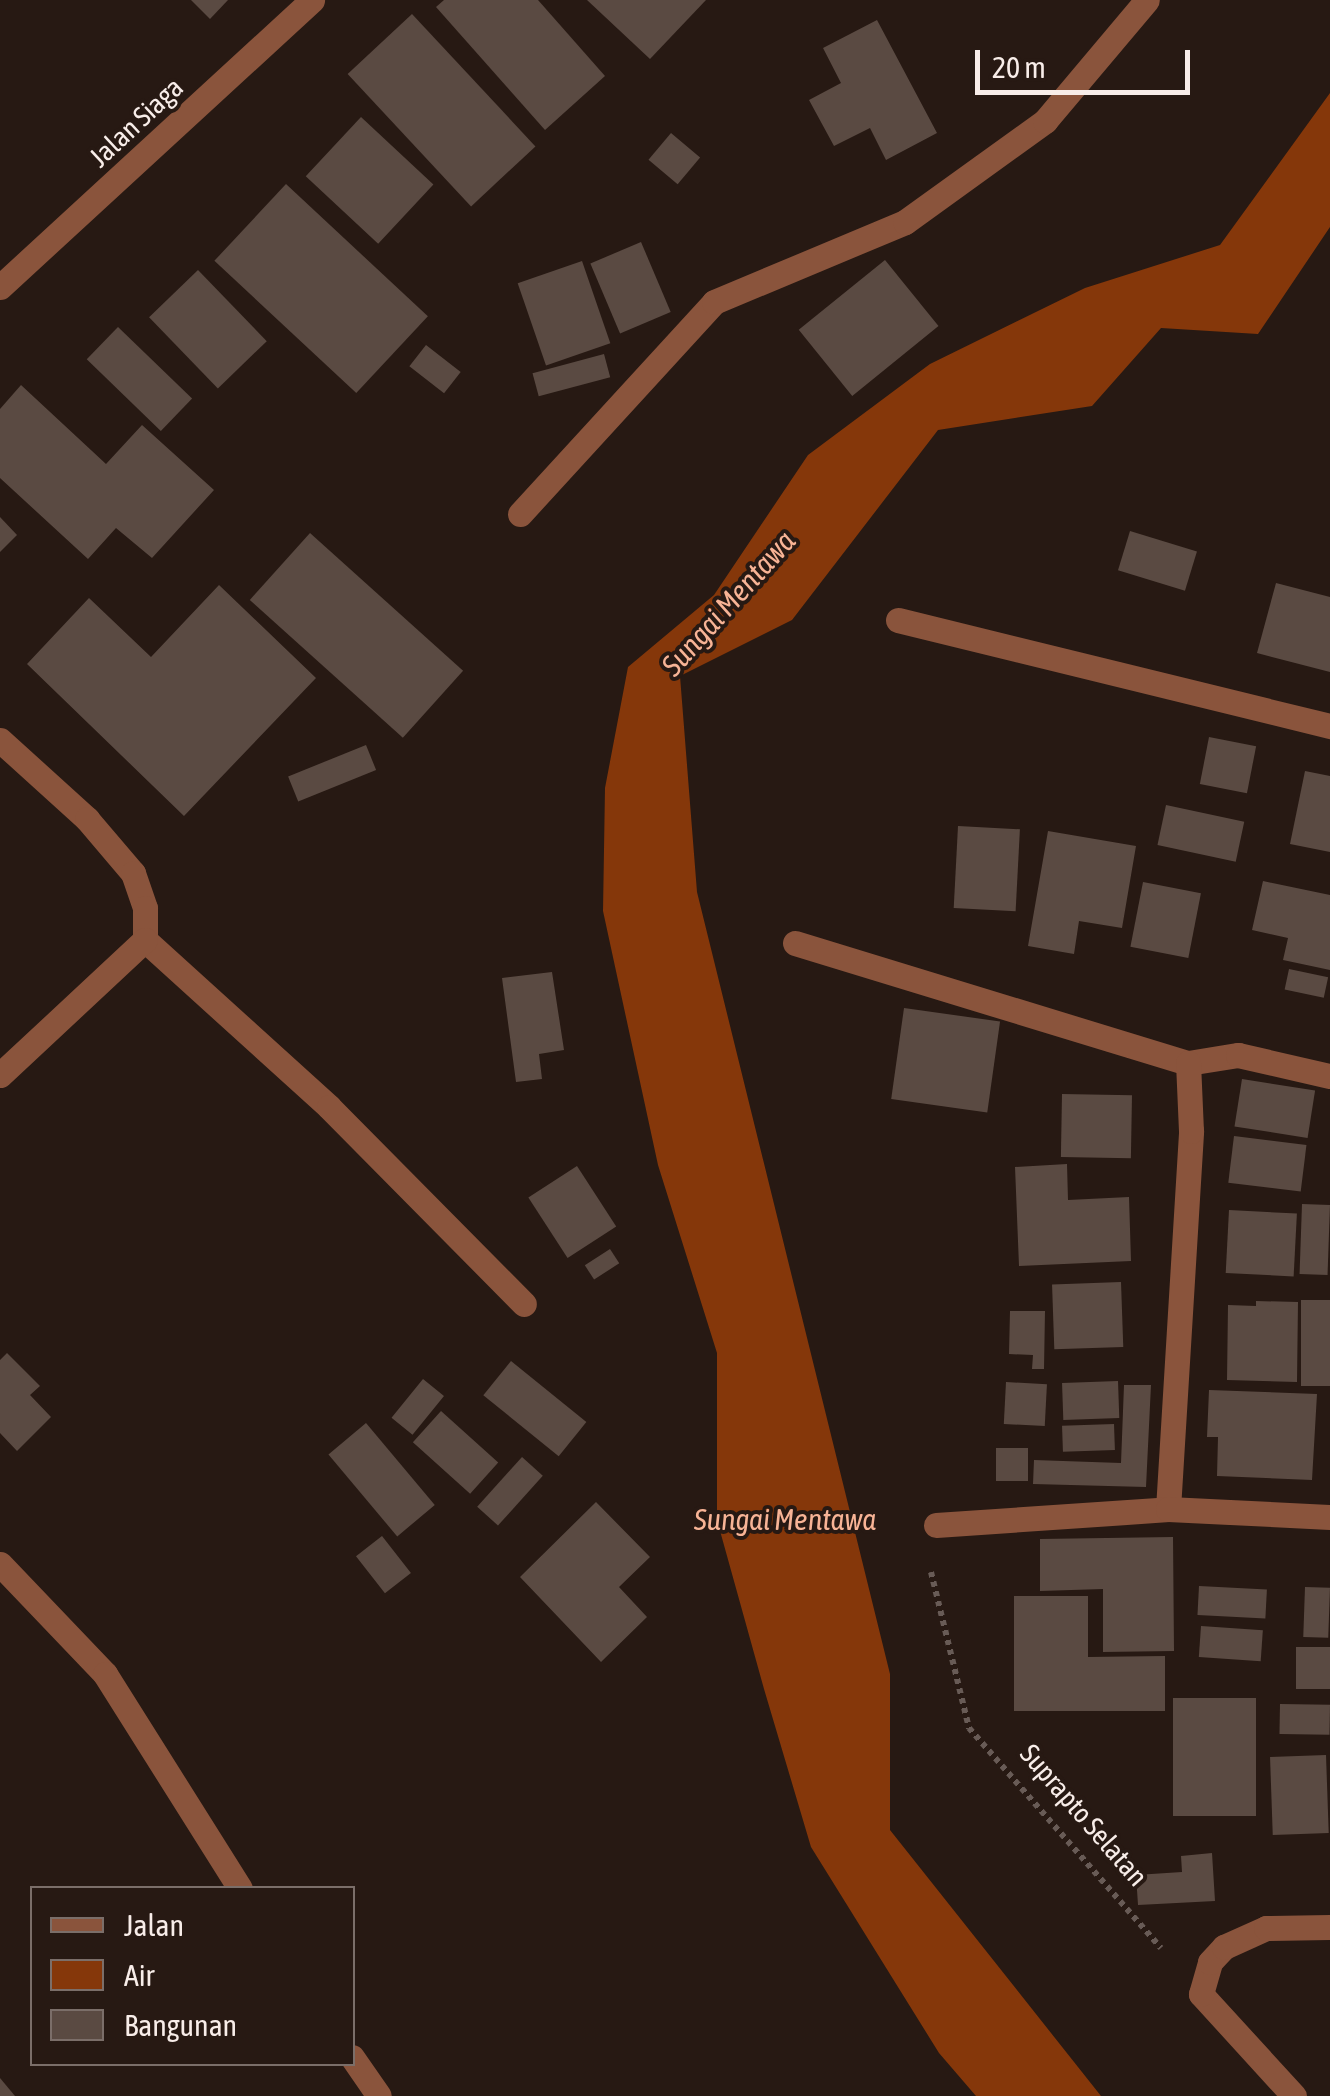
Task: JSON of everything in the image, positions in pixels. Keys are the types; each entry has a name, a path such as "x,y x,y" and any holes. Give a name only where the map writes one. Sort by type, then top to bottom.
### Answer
{"street":[{"name":"Jalan Siaga","path":"0,287 312,0"},
{"path":"520,514 714,302 905,222 1045,121 1147,0"},
{"path":"898,620 1330,726"},
{"path":"0,740 87,819 133,873 145,908 145,940 0,1075"},
{"path":"145,940 329,1107 524,1304"},
{"path":"795,943 1188,1063 1238,1055 1330,1076"},
{"path":"1168,1509 1191,1131 1188,1063"},
{"path":"936,1525 1168,1509 1330,1517"},
{"path":"0,1564 104,1674 239,1886"},
{"path":"1294,2096 1201,1994 1210,1962 1224,1947 1266,1928 1330,1927"},
{"path":"355,2062 378,2096"}],"path":[{"name":"Suprapto Selatan","path":"936,1525 929,1561 969,1728 1201,1994"}],"water":[{"name":"Sungai Mentawa","path":"1330,93 1330,227 1258,334 1161,328 1092,406 938,430 792,620 680,676 697,892 890,1674 890,1830 1101,2096 976,2096 939,2053 811,1847 764,1689 717,1520 717,1353 658,1165 603,911 605,788 628,667 714,595 808,455 930,364 1085,288 1220,245"}],"building":[{"path":"191,0 228,0 210,19"},
{"path":"444,0 538,0 605,76 545,130 436,7"},
{"path":"587,0 706,0 650,59"},
{"path":"412,14 535,146 471,206 348,74"},
{"path":"877,20 937,133 886,160 870,128 834,146 809,100 841,83 823,48"},
{"path":"361,117 433,185 378,244 306,176"},
{"path":"671,133 700,157 678,184 649,160"},
{"path":"286,184 428,316 356,393 214,261"},
{"path":"641,242 671,312 620,333 590,263"},
{"path":"885,260 938,326 852,396 799,330"},
{"path":"582,261 610,343 546,365 518,283"},
{"path":"198,270 267,341 218,388 149,317"},
{"path":"118,327 192,399 161,431 87,359"},
{"path":"426,345 461,372 444,393 409,366"},
{"path":"604,354 610,377 539,396 533,373"},
{"path":"21,385 106,464 142,425 214,490 152,558 116,528 88,559 0,478 0,409"},
{"path":"0,517 17,535 0,552"},
{"path":"1130,531 1197,551 1185,591 1118,570"},
{"path":"310,533 463,671 403,738 250,600"},
{"path":"1276,583 1330,597 1330,672 1257,653"},
{"path":"219,585 316,678 184,816 27,664 89,598 151,657"},
{"path":"1209,737 1256,746 1247,793 1200,784"},
{"path":"366,745 376,770 298,802 288,776"},
{"path":"1305,771 1330,776 1330,852 1290,844"},
{"path":"1166,805 1244,822 1236,862 1157,845"},
{"path":"958,826 1020,829 1016,911 954,908"},
{"path":"1048,831 1136,846 1122,928 1079,921 1074,954 1028,946"},
{"path":"1263,881 1330,895 1330,970 1283,960 1288,938 1252,930"},
{"path":"1143,882 1201,893 1188,958 1130,947"},
{"path":"1289,969 1328,977 1324,998 1285,990"},
{"path":"552,972 564,1050 539,1054 542,1079 516,1082 502,978"},
{"path":"904,1008 1000,1021 987,1113 891,1099"},
{"path":"1242,1079 1315,1091 1308,1138 1234,1126"},
{"path":"1062,1094 1132,1095 1131,1158 1061,1157"},
{"path":"1234,1136 1306,1145 1301,1192 1228,1183"},
{"path":"1067,1164 1068,1200 1129,1197 1131,1261 1019,1266 1015,1167"},
{"path":"577,1166 616,1226 568,1258 528,1198"},
{"path":"1302,1204 1330,1205 1328,1275 1300,1274"},
{"path":"1229,1210 1297,1214 1294,1276 1226,1273"},
{"path":"610,1249 619,1263 594,1280 585,1265"},
{"path":"1121,1282 1123,1347 1054,1349 1052,1284"},
{"path":"1301,1300 1330,1300 1330,1386 1301,1386"},
{"path":"1256,1301 1298,1302 1297,1382 1227,1380 1228,1305 1256,1306"},
{"path":"1010,1311 1045,1311 1044,1369 1032,1369 1033,1355 1009,1354"},
{"path":"7,1353 40,1386 30,1395 51,1417 17,1451 0,1433 0,1360"},
{"path":"511,1361 586,1422 559,1456 483,1395"},
{"path":"423,1379 444,1396 413,1435 392,1418"},
{"path":"1118,1381 1119,1418 1063,1420 1062,1383"},
{"path":"1006,1382 1047,1384 1045,1426 1004,1424"},
{"path":"1124,1385 1151,1385 1146,1487 1033,1484 1034,1460 1121,1463"},
{"path":"1209,1390 1317,1394 1312,1480 1217,1476 1218,1437 1207,1437"},
{"path":"441,1411 498,1463 470,1494 413,1442"},
{"path":"366,1423 435,1505 397,1536 328,1454"},
{"path":"1114,1424 1115,1450 1063,1452 1062,1426"},
{"path":"996,1448 1028,1448 1028,1481 996,1481"},
{"path":"522,1457 543,1476 498,1526 477,1507"},
{"path":"596,1502 650,1557 619,1587 647,1617 601,1662 520,1577"},
{"path":"382,1536 411,1573 385,1593 356,1556"},
{"path":"1173,1537 1174,1651 1103,1652 1103,1589 1040,1591 1040,1539"},
{"path":"1199,1586 1267,1590 1265,1619 1197,1615"},
{"path":"1305,1587 1330,1588 1328,1638 1303,1637"},
{"path":"1014,1596 1088,1596 1088,1657 1165,1656 1165,1711 1014,1711"},
{"path":"1201,1626 1263,1630 1261,1661 1199,1657"},
{"path":"1296,1647 1330,1647 1330,1689 1296,1689"},
{"path":"1173,1698 1256,1698 1256,1816 1173,1816"},
{"path":"1280,1704 1330,1705 1329,1735 1279,1734"},
{"path":"1326,1755 1329,1833 1273,1835 1270,1757"},
{"path":"1212,1853 1215,1901 1138,1905 1136,1875 1182,1872 1181,1856"},
{"path":"0,2078 15,2096 0,2096"}]}
